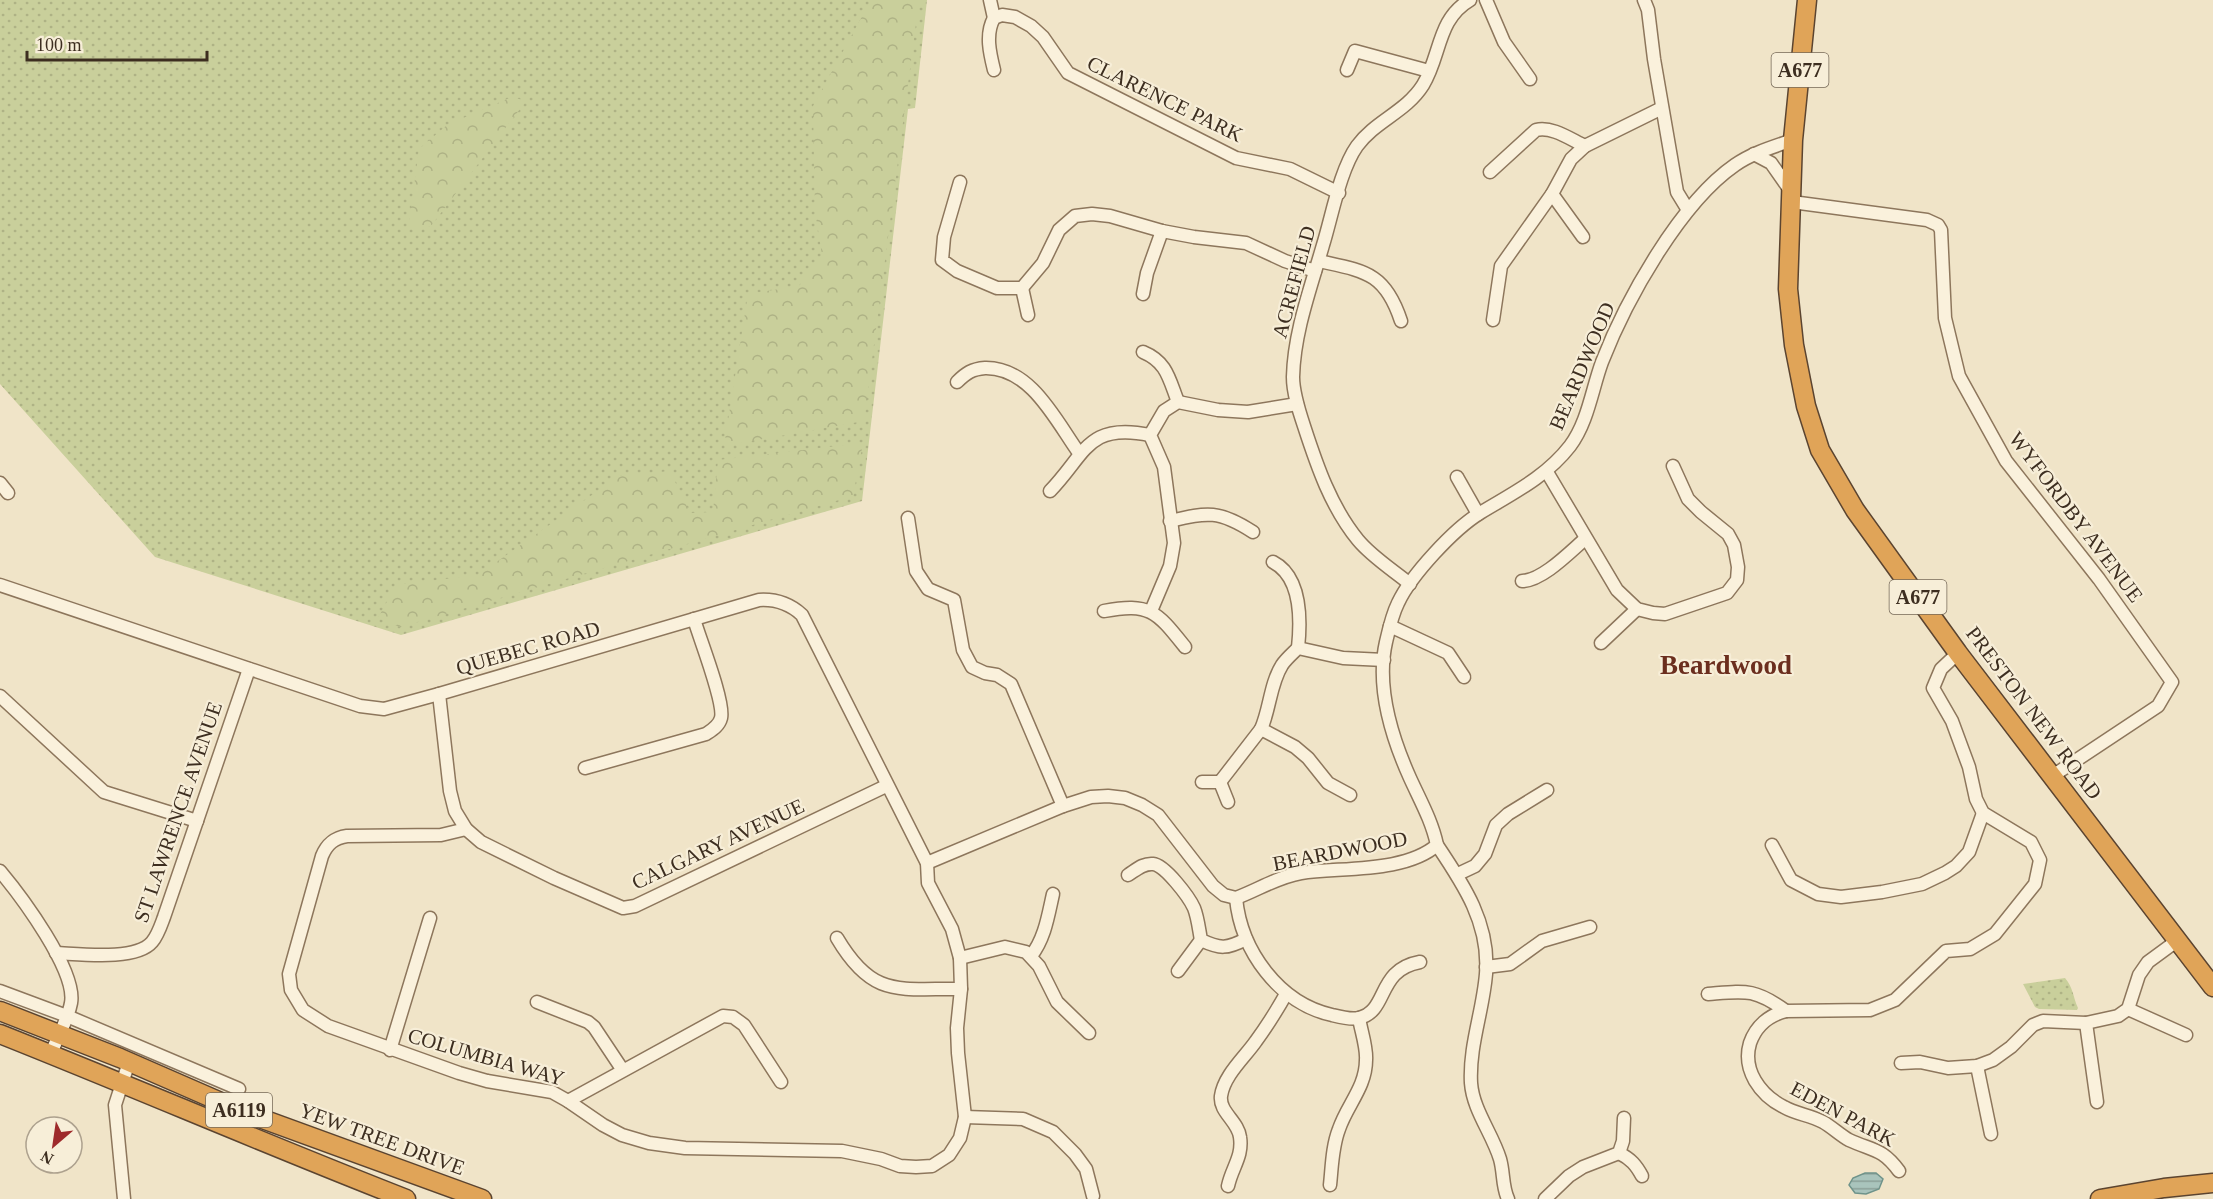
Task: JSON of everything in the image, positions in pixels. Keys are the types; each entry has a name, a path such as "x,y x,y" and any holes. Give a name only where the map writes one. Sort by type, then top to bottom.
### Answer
{"highway":[{"name":"PRESTON NEW ROAD","path":"1807,0 1793,140 1788,290 1794,345 1806,406 1820,450 1855,510 1958,653 2213,987"},
{"name":"YEW TREE DRIVE","path":"0,1011 129,1062 246,1113 482,1199"},
{"name":"A6119","path":"0,1034 225,1128 406,1199"},
{"path":"2100,1199 2164,1188 2213,1183"}],"street":[{"path":"990,0 994,18 991,24 989,50 994,70"},
{"name":"ACREFIELD","path":"1410,584 1359,542 1343,520 1318,470 1297,404 1293,380 1295,353 1345,169 1356,147 1369,132 1407,105 1423,85 1440,37 1450,17 1459,6 1470,0"},
{"path":"1486,0 1504,42 1530,79"},
{"path":"1644,0 1648,10 1677,192 1688,210"},
{"name":"CLARENCE PARK","path":"994,18 1002,15 1009,16 1031,26 1043,37 1068,73 1236,158 1290,169 1339,193"},
{"path":"1347,70 1355,51 1429,71"},
{"path":"1493,320 1501,266 1552,194 1571,159 1585,146 1662,108"},
{"path":"1490,172 1536,130 1543,128 1585,146"},
{"name":"BEARDWOOD","path":"1236,898 1276,879 1300,874 1368,868 1427,854 1437,845 1434,830 1401,757 1387,706 1385,644 1398,602 1440,547 1478,514 1547,472 1570,445 1577,434 1620,321 1655,259 1688,210 1735,165 1754,154 1793,140"},
{"path":"1754,154 1771,163 1792,197"},
{"path":"960,182 944,237 942,260 957,271 997,288 1022,288"},
{"path":"1552,194 1583,237"},
{"name":"WYFORDBY AVENUE","path":"1792,197 1928,220 1938,225 1941,230 1945,318 1959,376 2006,461 2099,579 2172,682 2158,706 2054,776"},
{"path":"1022,288 1043,262 1059,230 1075,216 1092,214 1110,216 1162,231 1246,243 1285,261 1360,270 1386,288 1396,305 1401,321"},
{"path":"1143,294 1147,273 1162,231"},
{"path":"1022,288 1028,315"},
{"path":"1143,352 1155,357 1166,370 1178,402"},
{"path":"957,382 965,373 976,369 997,368 1012,374 1038,395 1079,453"},
{"path":"1150,435 1164,411 1178,402 1218,410 1248,412 1297,404"},
{"path":"1050,491 1068,472 1079,453 1102,435 1132,431 1150,435"},
{"path":"1150,435 1164,467 1174,543 1170,566 1150,611"},
{"path":"1547,472 1617,590 1637,609 1665,614 1726,594 1737,580 1738,567 1734,545 1728,534 1688,499 1673,466"},
{"path":"1457,477 1478,514"},
{"path":"0,483 8,493"},
{"path":"1170,521 1200,514 1217,514 1253,532"},
{"path":"908,518 916,571 928,589 954,600 963,650 972,667 997,675 1011,684 1019,698 1063,806"},
{"path":"1522,581 1530,581 1542,574 1585,539"},
{"path":"1220,782 1261,729 1268,714 1270,696 1282,665 1298,648 1298,607 1294,586 1288,573 1273,562"},
{"name":"QUEBEC ROAD","path":"0,585 360,706 373,708 384,708 439,694 759,600 772,599 794,607 802,615 886,786 927,862"},
{"path":"1104,611 1139,607 1150,611 1185,647"},
{"path":"1601,643 1637,609"},
{"path":"585,768 706,734 721,720 719,699 694,619"},
{"path":"1390,626 1448,653 1464,677"},
{"path":"1298,648 1343,658 1384,660"},
{"path":"1708,994 1745,991 1756,993 1768,998 1786,1011 1870,1010 1895,1000 1946,951 1970,949 1995,933 2035,884 2040,860 2031,842 1983,813 1976,799 1969,767 1952,721 1934,688 1941,669 1958,653"},
{"name":"ST LAWRENCE AVENUE","path":"56,953 121,954 146,948 152,942 164,916 249,669"},
{"name":"CALGARY AVENUE","path":"439,694 450,791 455,811 466,829 481,842 554,878 623,908 635,906 886,786"},
{"path":"0,696 104,792 197,821"},
{"path":"1261,729 1295,747 1308,758 1328,783 1350,795"},
{"path":"1202,782 1220,782"},
{"path":"1220,782 1228,802"},
{"path":"1458,874 1475,866 1485,854 1496,825 1508,814 1546,790"},
{"path":"927,862 1063,806 1092,797 1125,798 1158,815 1213,886 1224,895 1236,898 1246,939 1258,962 1286,994 1324,1013 1359,1018 1372,1010 1394,974 1408,964 1420,962"},
{"path":"1772,845 1791,880 1818,894 1841,897 1882,892 1922,884 1956,866 1969,852 1983,813"},
{"name":"COLUMBIA WAY","path":"466,829 441,835 340,837 328,845 322,856 290,966 291,990 303,1010 317,1020 390,1050 459,1073 487,1081 552,1092 622,1135 649,1143 685,1148 842,1151 870,1156 900,1166 916,1167 932,1166 949,1155 960,1138 965,1117 957,1028 961,989 960,958 952,929 928,883 927,862"},
{"path":"1437,845 1458,874 1473,906 1486,951 1486,966 1473,1047 1471,1085 1500,1160 1502,1183 1508,1199"},
{"path":"1128,875 1142,866 1151,864 1160,866 1189,898 1195,910 1201,940 1178,971"},
{"path":"0,871 26,904 56,953 70,985 72,1001 51,1054"},
{"path":"1031,956 1040,945 1045,931 1053,894"},
{"path":"390,1050 430,918"},
{"path":"1486,966 1510,964 1542,941 1590,927"},
{"path":"837,938 849,958 864,974 878,983 893,988 961,989"},
{"path":"1201,940 1216,947 1232,946 1246,939"},
{"path":"1901,1063 1920,1062 1948,1068 1977,1066 1993,1060 2011,1047 2033,1025 2043,1021 2086,1023 2118,1016 2127,1009 2139,975 2148,962 2178,940"},
{"path":"960,958 1005,947 1017,949 1031,956 1039,966 1058,1002 1089,1033"},
{"path":"0,991 67,1016 239,1089"},
{"path":"1228,1186 1230,1176 1241,1154 1240,1134 1224,1110 1221,1099 1223,1087 1258,1039 1286,994"},
{"path":"537,1002 588,1022 622,1070"},
{"path":"2127,1009 2186,1035"},
{"name":"EDEN PARK","path":"1786,1011 1774,1014 1753,1035 1748,1051 1749,1071 1761,1088 1784,1107 1823,1122 1848,1140 1876,1149 1890,1159 1899,1171"},
{"path":"568,1101 723,1016 733,1017 744,1025 781,1082"},
{"path":"1330,1185 1338,1131 1357,1095 1364,1073 1366,1059 1359,1018"},
{"path":"2086,1023 2097,1102"},
{"path":"124,1199 115,1105 129,1062"},
{"path":"1977,1066 1991,1134"},
{"path":"965,1117 1023,1119 1053,1132 1086,1169 1093,1196"},
{"path":"1620,1153 1624,1118"},
{"path":"1545,1199 1569,1176 1583,1167 1620,1153 1637,1166 1642,1176"}],"green space":[{"path":"0,0 927,0 915,108 908,109 862,501 401,635 155,557 0,384"},
{"path":"871,0 919,0 864,421 724,446 748,294 799,286 822,255 815,211 813,106"},
{"path":"512,97 526,101 431,226 420,229 409,223 419,149 447,125"},
{"path":"863,443 853,496 400,627 378,618 396,585 478,575 619,476 670,471 690,513 713,512 718,460"},
{"path":"2065,978 2077,1010 2039,1009 2035,1007 2023,984"}],"water":[{"path":"1865,1173 1876,1173 1883,1179 1879,1189 1866,1194 1855,1193 1849,1185 1853,1178"}],"district":[{"name":"Beardwood","path":"1726,665"}]}
